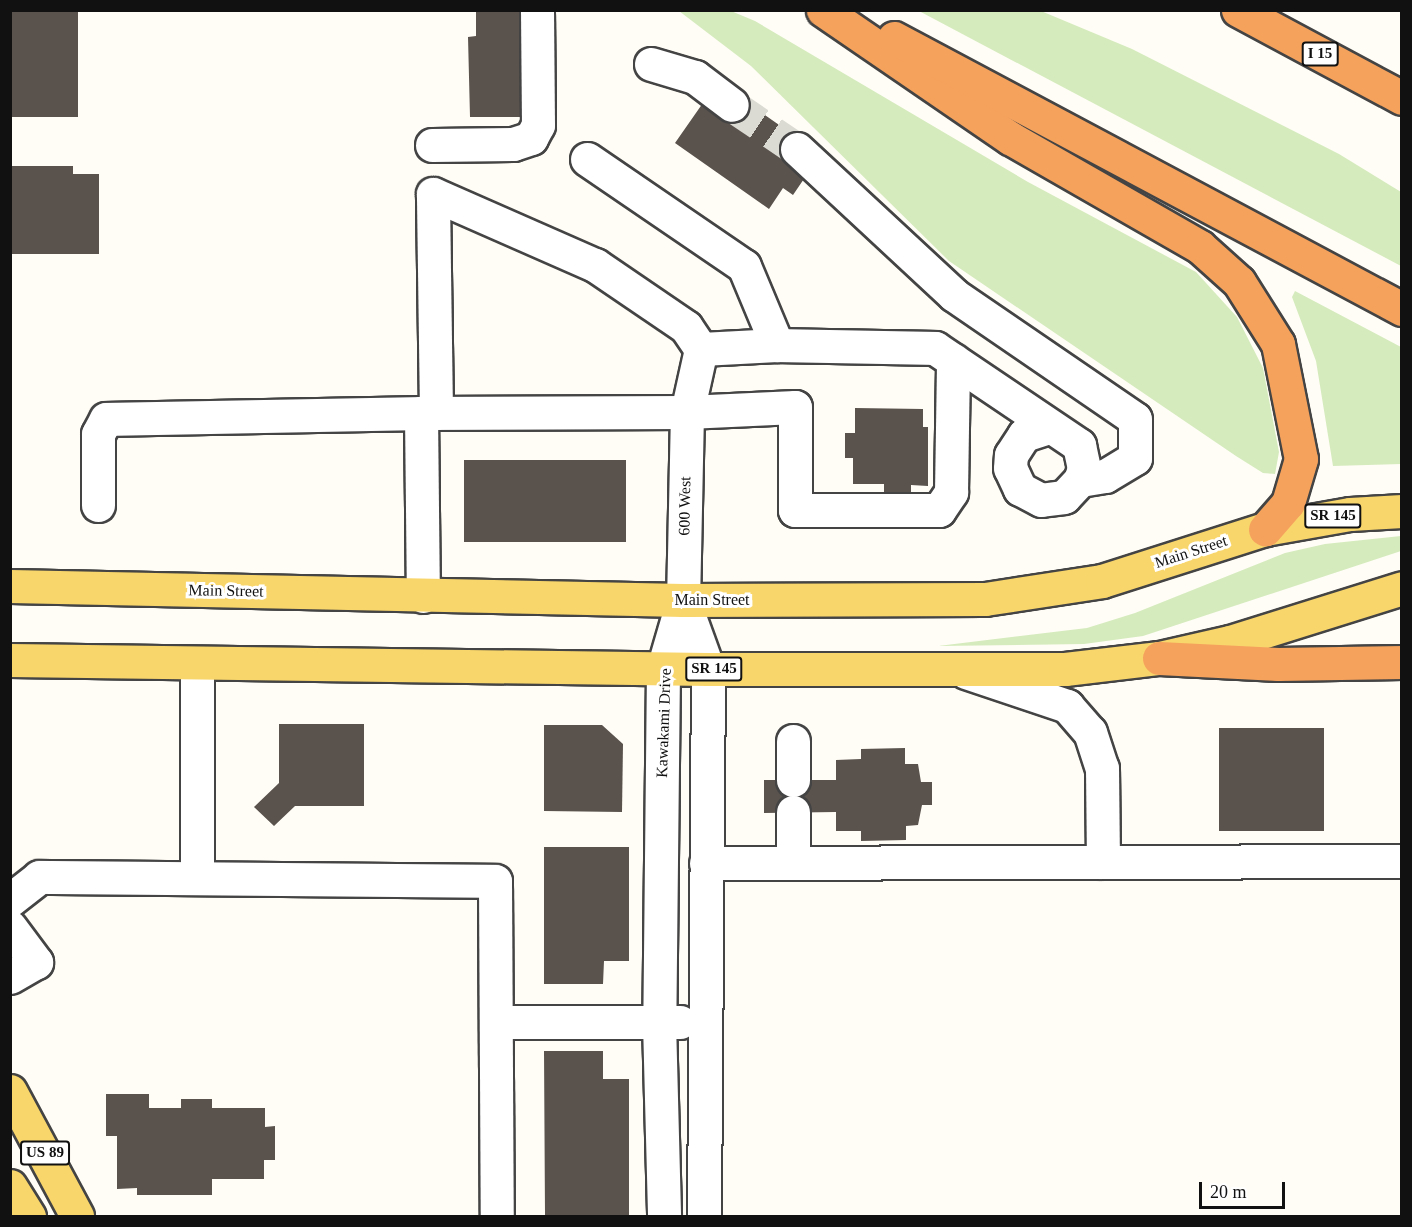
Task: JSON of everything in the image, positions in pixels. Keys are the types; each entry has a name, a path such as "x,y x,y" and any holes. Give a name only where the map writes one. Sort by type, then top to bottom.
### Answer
{"highway":[{"path":"823,10 1010,138 1200,247 1239,282 1278,344 1301,459 1288,503 1265,529"},
{"path":"842,10 1401,309"},
{"name":"I 15","path":"1238,10 1401,98"},
{"path":"1158,658 1278,664 1401,662"}],"main road":[{"name":"Main Street","path":"10,586 423,596 949,601 1012,597 1102,581 1265,529 1334,516 1401,511"},
{"name":"SR 145","path":"12,661 663,669 1065,669 1158,658 1299,622 1401,588"},
{"name":"US 89","path":"10,1091 76,1216"},
{"name":"US 89","path":"10,1186 29,1216"}],"street":[{"path":"432,145 513,144 531,138 538,125 537,10"},
{"path":"651,64 695,77 732,105"},
{"path":"797,149 954,295 1135,418 1135,458 1105,476 1080,480"},
{"path":"587,159 744,266 777,345"},
{"path":"423,596 433,194 595,265 686,327 700,349 777,345 935,348 1048,427 1060,429 1079,445 1084,468 1080,480 1064,497 1041,500 1029,496 1013,479 1010,468 1016,444 1024,435 1048,427"},
{"name":"600 West","path":"683,600 687,412 700,349"},
{"path":"98,505 98,434 105,420 428,413 687,412 795,407 795,510 939,510 951,492 953,360"},
{"path":"683,600 708,669 703,1022 704,1216"},
{"name":"Kawakami Drive","path":"664,1216 659,1022 663,669 683,600"},
{"path":"197,664 197,878"},
{"path":"962,670 1067,706 1090,732 1102,768 1103,862"},
{"path":"793,741 793,780"},
{"path":"793,812 793,863"},
{"path":"706,863 1401,861"},
{"path":"10,900 39,877 495,881 497,1216"},
{"path":"10,927 36,962 10,977"},
{"path":"496,1022 703,1022"}],"green space":[{"path":"679,11 731,11 755,21 1028,182 1196,272 1237,317 1263,368 1279,452 1275,474 1263,473 1236,456 949,261 751,66"},
{"path":"919,11 1041,11 1132,49 1339,154 1401,192 1401,266"},
{"path":"1295,291 1401,347 1401,464 1333,466 1316,361 1292,297"},
{"path":"1401,536 1401,551 1143,636 1084,644 938,646 1087,628 1135,613 1285,553 1325,544"}],"building":[{"path":"10,10 78,10 78,117 10,117"},
{"path":"476,10 519,10 519,19 527,19 528,117 470,117 468,37 476,36"},
{"path":"738,96 802,141 810,170 793,195 783,188 769,209 675,143 705,100"},
{"path":"10,166 73,166 73,174 99,174 99,254 10,254"},
{"path":"855,408 923,409 923,427 928,427 928,486 911,485 911,510 884,510 884,484 853,484 853,458 845,458 845,433 855,433"},
{"path":"464,460 626,460 626,542 464,542"},
{"path":"279,724 364,724 364,806 295,806 274,826 254,807 279,783"},
{"path":"544,725 602,725 623,744 622,812 544,811"},
{"path":"1219,728 1324,728 1324,831 1219,831"},
{"path":"905,748 905,764 918,764 921,782 932,782 932,805 922,805 918,825 906,826 906,840 861,841 861,831 836,831 836,812 764,813 764,780 836,780 836,760 861,759 861,749"},
{"path":"544,847 629,847 629,961 604,961 603,984 544,984"},
{"path":"544,1051 603,1051 603,1079 629,1079 629,1216 545,1216"},
{"path":"106,1094 149,1094 149,1108 181,1108 181,1099 212,1099 212,1108 265,1108 265,1127 275,1126 275,1160 264,1160 264,1179 212,1179 212,1195 137,1195 137,1188 117,1189 117,1136 106,1136"}],"tunnel":[{"path":"732,105 797,149"}]}
